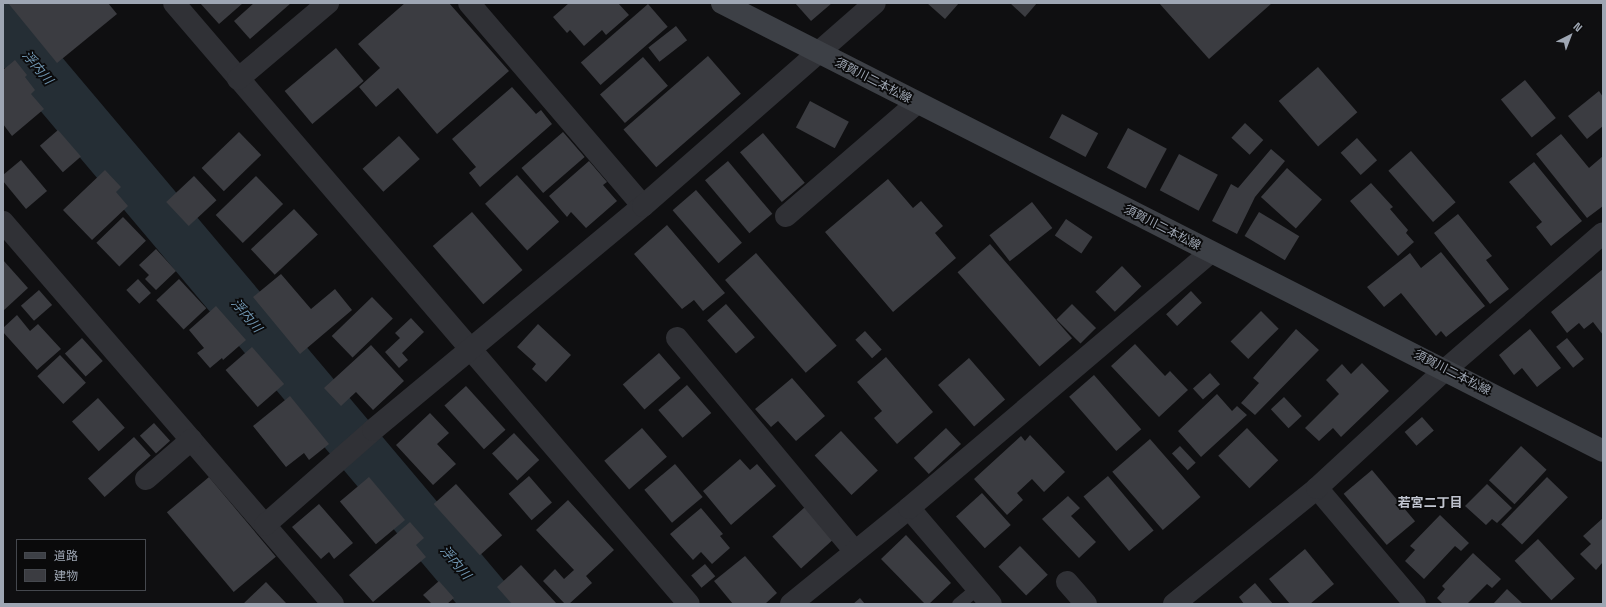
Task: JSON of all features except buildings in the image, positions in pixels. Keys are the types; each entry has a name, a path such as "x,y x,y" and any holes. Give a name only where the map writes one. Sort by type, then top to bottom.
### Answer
{"main road":[{"name":"須賀川二本松線","path":"722,3 1603,451"}],"street":[{"path":"174,3 689,604"},
{"path":"238,79 328,3"},
{"path":"469,3 643,206"},
{"path":"265,525 373,430 643,206 876,3"},
{"path":"786,216 917,103"},
{"path":"3,222 333,604"},
{"path":"1174,604 1317,488 1445,370 1603,233"},
{"path":"791,604 909,508 1210,252"},
{"path":"677,338 855,552"},
{"path":"146,479 191,440"},
{"path":"1317,488 1415,604"},
{"path":"909,508 984,596"},
{"path":"1067,582 1086,604"}],"lane":[{"path":"958,604 984,596"}],"waterway":[{"name":"浮内川","path":"3,27 490,604"}],"district":[{"name":"若宮二丁目","path":"1430,503"}]}
